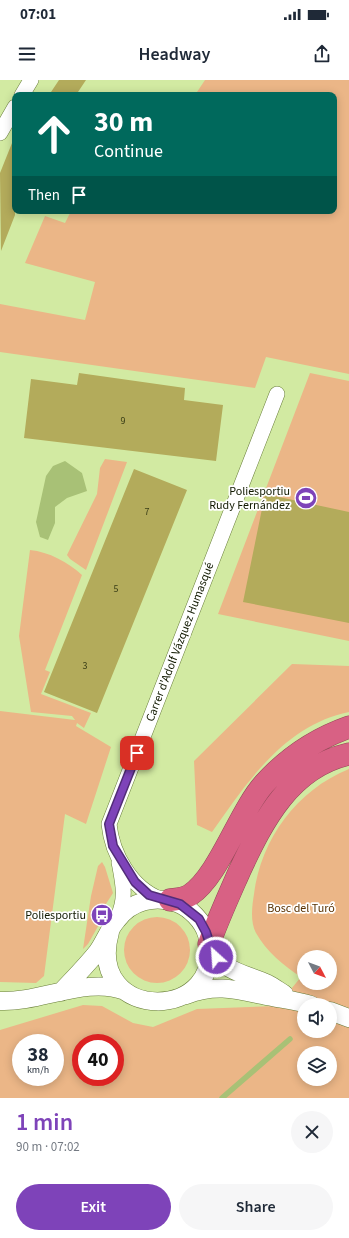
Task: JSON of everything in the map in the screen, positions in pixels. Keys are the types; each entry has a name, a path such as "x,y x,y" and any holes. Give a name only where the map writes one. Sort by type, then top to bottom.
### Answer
{"highway":[{"path":"165,900 189,896 201,884 218,859 253,798 277,771 302,749 324,737 349,727"},
{"path":"209,944 221,912 260,829 276,804 285,793 309,773 332,759 349,754"}],"street":[{"path":"24,92 30,80"},
{"path":"0,132 12,112"},
{"name":"Carrer d'Adolf Vázquez Humasqué","path":"165,900 149,895 135,882 113,846 109,824 277,394"},
{"path":"61,992 89,962 122,909 125,894 119,857"},
{"path":"183,996 196,986 204,973 209,959 209,944 206,932 199,919 189,909 165,900 139,903 129,908 113,925 106,950 109,970 118,984 133,996 149,1002 167,1002 201,990 228,988 263,996 297,1001"},
{"path":"209,944 216,957 234,972 268,984 291,999"},
{"path":"0,1001 37,997 105,986 125,991"},
{"path":"337,1014 349,1018"}],"green space":[{"path":"205,80 349,80 349,374 266,357 255,388 0,352 0,304 85,320 95,282 25,263 45,216 65,223 70,214 337,214 337,92 197,92"},
{"name":"Poliesportiu Rudy Fernández","path":"310,373 349,381 349,641 218,614"},
{"path":"105,459 127,462 86,570 70,559 67,555 97,494 100,468"},
{"path":"30,550 58,558 82,575 45,670 50,672 41,694 91,713 84,728 77,723 76,726 111,747 86,824 65,814 44,976 36,983 0,982 0,711 75,720 72,716 31,712 19,636"},
{"path":"292,664 349,666 349,712 326,719 306,729 287,742 254,775 212,832 197,825 194,761"},
{"name":"Bosc del Turó","path":"349,769 349,1098 0,1098 0,1030 83,1005 102,1006 133,1023 153,1027 197,1009 277,1006 297,982 297,990 337,990 337,950 297,950 297,974 270,952 260,940 254,929 252,919 254,894 264,854 273,836 285,819 298,803 330,778"},
{"path":"102,862 113,893 97,918 101,921 88,944 83,949 91,896 98,866"},
{"path":"157,917 170,920 180,927 187,937 190,950 187,963 180,973 170,980 157,983 144,980 134,973 127,963 124,950 127,937 134,927 144,920"}],"shaded area":[{"path":"65,461 82,473 87,491 67,498 55,507 55,523 48,540 40,537 36,522 46,476 53,466"}],"building":[{"path":"59,80 86,80 78,92 51,92"},
{"path":"12,143 12,214 15,215 1,251 0,173"},
{"path":"79,373 185,388 184,400 223,405 216,461 24,438 31,379 77,385"},
{"path":"134,469 187,490 97,713 44,692"},
{"path":"265,494 349,512 349,623 243,602"}],"waterway":[{"path":"222,1098 290,1039"}],"place":[{"name":"Poliesportiu Rudy Fernández","path":"306,498"},
{"name":"Poliesportiu","path":"102,915"}],"route":[{"path":"137,753 109,824 113,846 135,882 149,895 180,904 189,909 199,919 206,932 212,951 216,957"}]}
